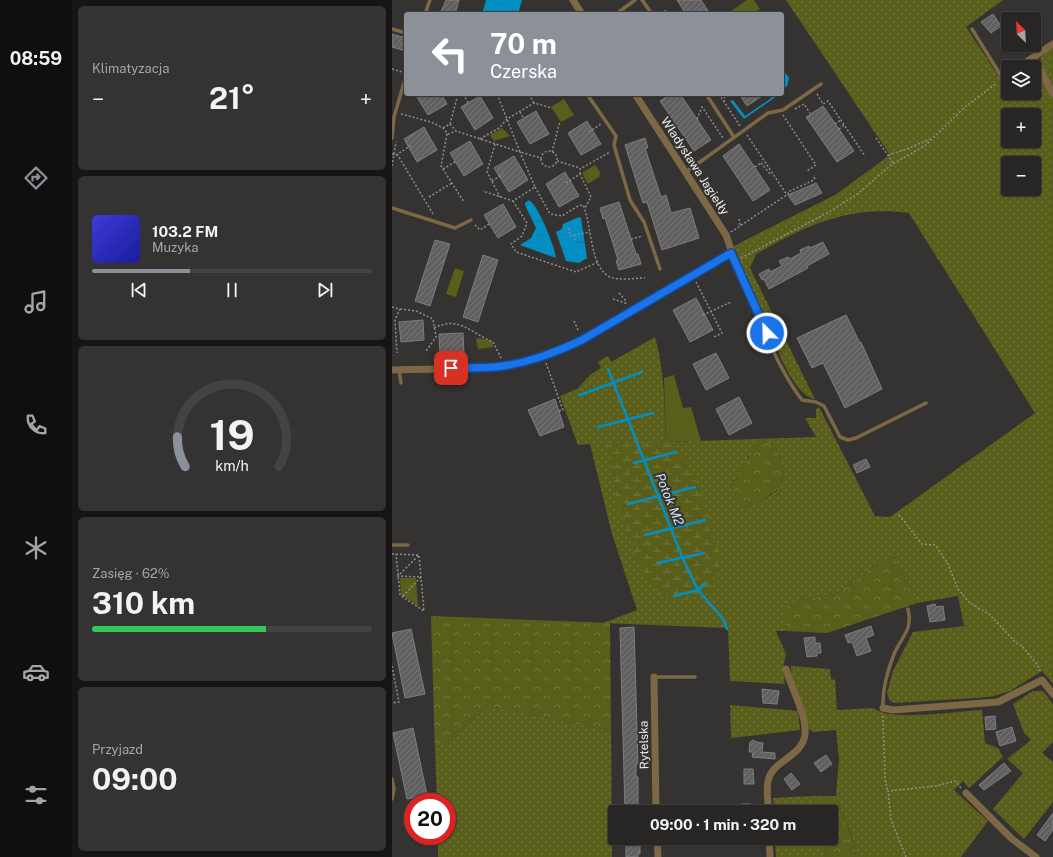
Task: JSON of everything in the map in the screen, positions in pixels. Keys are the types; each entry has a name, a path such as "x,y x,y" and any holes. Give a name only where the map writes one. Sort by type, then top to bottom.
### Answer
{"street":[{"path":"573,0 581,12"},
{"path":"1031,60 1053,44"},
{"path":"1034,58 1053,94"},
{"name":"Władysława Jagiełły","path":"636,96 726,235 731,253 767,330"},
{"path":"396,370 495,367 515,364 556,352 582,340 731,253"},
{"path":"769,805 768,781 772,771 796,752 802,743 805,734 802,713 786,669"},
{"name":"Rytelska","path":"654,677 656,805"},
{"path":"883,708 901,709 998,702 1042,680 1053,694"},
{"path":"966,793 1012,839 1036,857"},
{"path":"657,845 658,857"},
{"path":"769,845 770,857"}],"lane":[{"path":"426,12 430,0"},
{"path":"619,12 635,0"},
{"path":"642,0 651,12"},
{"path":"392,28 404,32"},
{"path":"972,29 1001,70"},
{"path":"392,138 404,78"},
{"path":"686,172 768,113 783,110 822,84"},
{"path":"588,96 616,136 615,149 630,200 644,222 660,269"},
{"path":"707,96 734,137"},
{"path":"392,208 455,228 471,220"},
{"path":"767,330 781,366 794,390 802,400 816,402 824,406 840,437 848,440 926,403"},
{"path":"396,370 401,383"},
{"path":"392,545 408,545"},
{"path":"883,708 883,690 894,654 910,624 908,609"},
{"path":"654,677 695,677"},
{"path":"392,779 394,789 392,799"}],"path":[{"path":"392,69 404,74"},
{"path":"750,255 811,220 829,212 859,193 894,164 922,148 966,106 1001,81"},
{"path":"816,94 823,104 828,101 865,156"},
{"path":"443,128 450,124 457,96"},
{"path":"464,96 469,104"},
{"path":"498,96 535,187 550,214 562,216 578,206 584,205 585,208"},
{"path":"530,96 534,103 552,108"},
{"path":"720,96 787,195"},
{"path":"724,102 726,96"},
{"path":"480,139 499,128 507,119 534,103"},
{"path":"790,111 794,108 796,110 804,104 810,113"},
{"path":"697,119 702,107 726,143"},
{"path":"396,112 431,122 443,128 447,134 441,166 464,202"},
{"path":"520,112 524,119"},
{"path":"785,114 783,115 816,165 807,171"},
{"path":"836,124 841,120"},
{"path":"552,152 560,121"},
{"path":"589,132 606,121"},
{"path":"450,124 456,131 541,158"},
{"path":"839,129 844,125"},
{"path":"447,134 451,135 456,131"},
{"path":"876,138 894,164"},
{"path":"888,155 907,150 932,138"},
{"path":"495,144 487,172 500,197"},
{"path":"392,154 397,154 412,145"},
{"path":"557,161 580,169 615,149"},
{"path":"541,158 546,152 552,152 556,156 557,161"},
{"path":"397,154 436,219"},
{"path":"541,158 542,163 547,166 552,166 557,161"},
{"path":"755,167 764,161"},
{"path":"443,169 455,162"},
{"path":"761,163 770,174 772,173"},
{"path":"580,169 580,174 591,197 585,208 593,250 598,262 606,274 611,277 645,278"},
{"path":"492,181 503,174"},
{"path":"566,183 580,174"},
{"path":"732,231 787,195 788,192 814,180 815,175"},
{"path":"429,197 452,183"},
{"path":"513,201 535,187"},
{"path":"483,191 513,201 527,223 522,236 511,244 516,252 576,272 598,262"},
{"path":"739,219 740,226"},
{"path":"471,220 480,230 489,224"},
{"path":"569,228 570,236 590,232"},
{"path":"631,239 648,234"},
{"path":"574,235 575,240"},
{"path":"696,282 705,296 722,333 714,337"},
{"path":"619,293 627,303"},
{"path":"703,316 731,302"},
{"path":"392,307 416,311 433,319 436,337 426,351"},
{"path":"397,353 395,320 400,309"},
{"path":"574,321 580,332 578,333"},
{"path":"434,328 447,322 472,329 479,336 493,342 501,358"},
{"path":"546,363 563,410 558,411"},
{"path":"899,515 922,544 934,545 942,553 958,588 970,602 990,615 1016,643 1022,646 1038,666 1042,680"},
{"path":"392,554 419,555"},
{"path":"396,554 400,595 424,611 419,555"},
{"path":"398,576 419,555"},
{"path":"398,576 421,577"},
{"path":"403,596 421,577"},
{"path":"392,666 399,702 392,703"},
{"path":"883,708 885,779 888,791 891,820 906,857"},
{"path":"888,791 936,786 955,781 966,793"}],"green space":[{"path":"747,0 754,0 760,9 755,12 730,12"},
{"path":"786,0 1003,0 966,27 1001,80 1001,100 1041,100 1041,79 1053,98 1053,684 1042,671 1010,691 990,697 895,703 890,701 887,693 893,671 913,632 964,626 958,596 917,603 895,557 877,564 835,594 800,600 784,621 787,631 776,631 786,654 783,668 785,684 730,681 728,628 603,623 637,610 612,534 590,444 578,445 560,396 577,389 591,374 601,368 598,362 608,356 611,362 655,337 661,363 666,442 816,437 805,418 816,418 816,409 819,407 875,516 890,517 1035,413 909,213 887,211 867,212 829,220 793,234 756,254 750,268 815,399 807,396 800,390 782,361 770,333 771,329 750,288 734,246 835,195 890,155","holes":["763,441 773,444 778,450 784,478 778,486 778,490 760,502 743,508 730,485 745,466 748,457"]},
{"path":"1053,48 1053,89 1041,66 1041,57"},
{"path":"564,99 574,115 561,122 551,107"},
{"path":"502,128 510,136 494,141 490,135"},
{"path":"595,165 600,172 599,177 588,184 582,173"},
{"path":"455,268 464,271 456,297 446,294"},
{"path":"478,338 492,341 493,347 478,349 476,339"},
{"path":"674,375 683,408 691,407 701,441 666,442 664,378"},
{"path":"763,441 773,444 778,450 784,478 778,486 778,489 760,502 743,508 734,495 730,485 757,443"},
{"path":"666,442 682,457 696,478 719,554 713,591 683,601 663,598 645,576 626,534 615,494 612,458 604,444"},
{"path":"895,557 917,603 827,633 787,631 784,621 785,607 800,600 835,594 877,564"},
{"path":"400,578 416,578 418,606 401,594"},
{"path":"431,616 610,623 611,731 490,706 435,750"},
{"path":"791,666 830,669 831,679 835,680 837,710 874,708 882,712 893,714 925,715 982,710 985,743 998,748 1003,757 969,788 963,781 954,790 988,821 961,857 856,857 854,842 836,796 839,759 836,730 813,732 808,728 791,674"},
{"path":"1033,691 1043,691 1053,704 1053,742 1042,753 1053,762 1053,802 1024,839 993,809 1023,773 1007,759 1031,740 1024,733 1013,704"},
{"path":"730,705 798,711 800,730 731,738"},
{"path":"490,706 611,731 612,805 608,805 608,845 612,845 612,857 438,857 438,845 456,845 456,793 437,793 435,750"},
{"path":"812,796 813,805 774,805 773,798"},
{"path":"812,796 836,796 854,843 856,857 827,857 823,845 838,845 838,805 813,805"},
{"path":"775,845 823,845 827,857 776,857"}],"water":[{"path":"486,0 522,0 519,12 483,12"},
{"path":"784,71 789,78 787,86 784,89"},
{"path":"772,96 777,96 744,119 730,101 733,100 745,116"},
{"path":"529,200 533,203 546,227 556,258 520,245 531,238 536,228 525,205 525,203"},
{"path":"579,217 581,218 587,258 579,263 566,261 556,232 562,229 563,224"}],"building":[{"path":"446,0 459,0 456,12 441,12"},
{"path":"677,0 701,0 709,12 685,12"},
{"path":"993,14 1001,26 991,33 981,22"},
{"path":"392,34 404,37 404,50 392,47"},
{"path":"416,96 442,96 447,104 428,115"},
{"path":"480,96 493,118 475,130 461,107"},
{"path":"668,96 681,96 711,140 694,151 660,101"},
{"path":"740,96 762,96 747,106"},
{"path":"823,106 854,151 837,162 806,117"},
{"path":"536,111 549,134 530,144 517,122"},
{"path":"587,121 601,144 581,155 568,133"},
{"path":"424,127 437,150 417,162 404,139"},
{"path":"645,138 648,148 645,148 661,197 666,195 671,213 690,208 699,238 662,250 647,202 643,203 625,145"},
{"path":"470,141 483,164 464,176 450,153"},
{"path":"739,144 770,190 753,201 723,156"},
{"path":"514,156 528,180 509,192 494,168"},
{"path":"565,172 579,196 559,207 546,184"},
{"path":"816,183 822,193 795,205 788,195"},
{"path":"619,202 636,254 638,254 641,264 619,270 616,261 618,260 605,218 603,219 600,208"},
{"path":"503,204 516,227 498,238 484,215"},
{"path":"435,240 450,244 430,306 415,301"},
{"path":"823,242 829,254 807,266 808,268 769,289 764,279 762,280 759,274 769,269 770,272 782,266 779,261 788,257 790,259 801,253 800,250 809,246 810,248"},
{"path":"483,255 498,260 478,322 463,317"},
{"path":"696,298 713,330 690,342 673,310"},
{"path":"846,315 860,343 861,342 882,389 845,408 823,363 812,368 797,338"},
{"path":"423,320 424,340 401,342 399,322"},
{"path":"463,333 464,354 440,355 439,334"},
{"path":"716,353 729,378 706,390 693,364"},
{"path":"739,397 752,423 729,435 716,409"},
{"path":"555,399 564,427 540,436 528,410"},
{"path":"866,459 870,467 857,473 853,465"},
{"path":"935,604 936,607 943,606 945,620 930,622 927,606"},
{"path":"871,626 874,635 866,638 871,651 857,656 852,642 848,643 845,635"},
{"path":"634,627 638,764 636,764 636,777 638,777 638,805 625,805 620,628"},
{"path":"411,629 425,694 405,698 392,633"},
{"path":"815,637 815,643 820,643 821,653 817,653 817,656 807,657 804,638"},
{"path":"762,689 779,691 777,704 763,703"},
{"path":"995,716 996,729 986,730 985,717"},
{"path":"1012,727 1016,741 1000,746 996,732"},
{"path":"413,728 427,793 406,793 393,733"},
{"path":"753,740 763,743 762,752 775,753 775,759 752,757 753,752 749,752 750,742"},
{"path":"826,755 832,764 821,772 814,763"},
{"path":"1004,763 1011,771 984,790 979,785"},
{"path":"744,769 753,769 754,784 744,784"},
{"path":"791,773 800,784 792,790 784,779"},
{"path":"751,804 751,805 741,805"},
{"path":"1053,813 1053,830 1045,841 1037,835"},
{"path":"626,845 640,845 640,854 638,854 638,857 626,857"}],"waterway":[{"name":"Potok M2","path":"608,369 683,559 698,590 723,619 727,629"},
{"name":"Potok M2","path":"580,395 642,372"},
{"name":"Potok M2","path":"598,427 653,413"},
{"path":"634,463 676,452"},
{"name":"Potok M2","path":"628,504 695,487"},
{"path":"645,535 705,520"},
{"name":"Potok M2","path":"658,563 704,553"},
{"path":"674,596 698,590 705,583"}],"route":[{"path":"451,368 495,367 515,364 556,352 582,340 731,253 767,330 767,333"}]}
